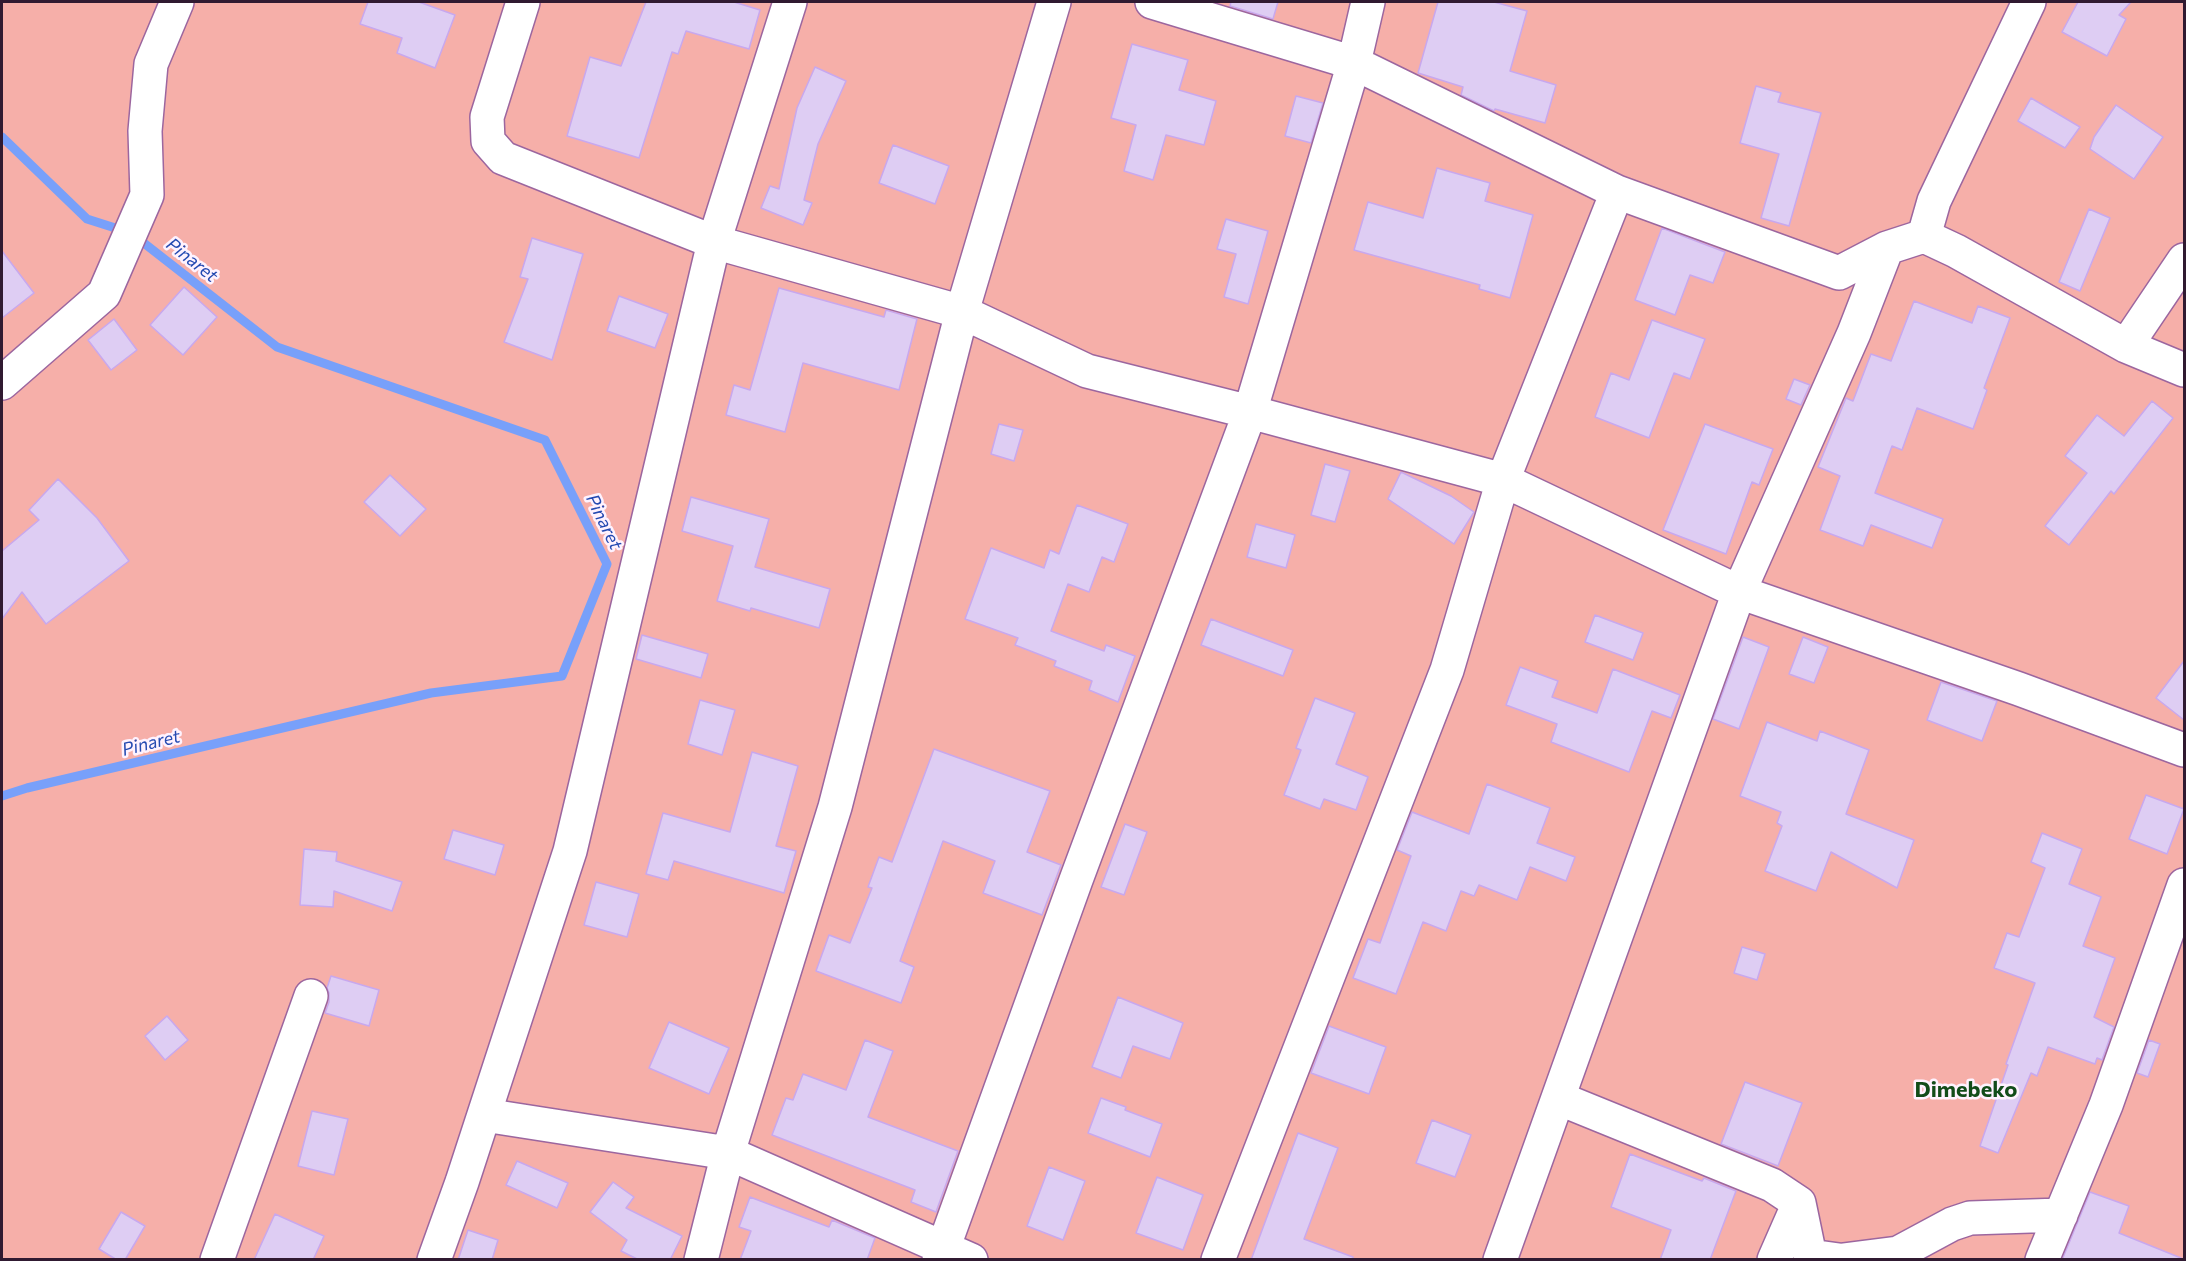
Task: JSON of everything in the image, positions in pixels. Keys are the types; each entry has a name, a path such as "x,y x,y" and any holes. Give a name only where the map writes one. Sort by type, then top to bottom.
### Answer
{"street":[{"path":"2,383 104,294 147,195 145,131 151,64 177,2"},
{"path":"524,2 487,117 488,141 503,158 714,242 962,312 1087,371 1503,480 1739,592 2019,689 2184,750"},
{"path":"434,1260 484,1116 570,851 714,242 790,2"},
{"path":"701,1260 728,1153 835,807 962,312 1054,2"},
{"path":"1152,2 1354,63 1617,192 1839,273 1887,248 1924,236 1956,251 2126,346 2184,370"},
{"path":"484,1116 728,1153 951,1255 1080,869 1250,412 1354,63 1368,2"},
{"path":"1924,236 1934,201 2029,2"},
{"path":"1218,1260 1447,670 1503,480 1617,192"},
{"path":"1500,1260 1739,592 1854,333 1887,248"},
{"path":"2126,346 2184,260"},
{"path":"2042,1260 2106,1105 2184,885"},
{"path":"217,1260 311,996"},
{"path":"1558,1098 1772,1185 1799,1203 1810,1256 1841,1260 1898,1253 1952,1224 1970,1218 2061,1215"},
{"path":"1774,1260 1799,1203"}],"shaded area":[{"path":"2,2 2184,2 2184,1259 2,1259"}],"building":[{"path":"368,2 419,2 455,15 435,68 397,53 402,38 360,24"},
{"path":"646,2 734,2 760,10 749,49 686,31 678,54 672,52 639,158 567,136 590,57 621,66"},
{"path":"1231,2 1278,2 1273,19 1230,6"},
{"path":"1438,2 1494,2 1527,11 1510,71 1556,85 1545,123 1495,109 1494,111 1461,95 1463,87 1418,73"},
{"path":"2078,2 2131,2 2119,15 2126,19 2107,56 2062,32"},
{"path":"1132,44 1188,60 1179,90 1216,101 1204,145 1166,135 1153,180 1124,171 1136,125 1111,118"},
{"path":"815,67 846,81 818,144 804,200 812,203 803,225 761,208 770,186 779,189 797,108"},
{"path":"1756,86 1781,93 1778,102 1821,113 1789,226 1761,218 1779,154 1740,143"},
{"path":"1296,96 1323,103 1311,143 1285,136"},
{"path":"2031,98 2080,127 2065,148 2018,121"},
{"path":"2116,105 2163,137 2134,179 2090,149 2094,137"},
{"path":"893,145 949,166 935,204 879,183"},
{"path":"1437,168 1490,183 1485,201 1533,215 1510,298 1479,289 1480,285 1354,250 1368,202 1423,218"},
{"path":"2089,209 2110,218 2080,291 2059,282"},
{"path":"1226,219 1268,231 1248,304 1224,297 1236,254 1217,249"},
{"path":"1662,228 1725,252 1713,283 1690,275 1675,315 1635,300"},
{"path":"532,238 583,254 552,360 504,342 528,279 520,277"},
{"path":"2,251 34,293 2,318"},
{"path":"184,287 217,317 183,355 150,325"},
{"path":"779,288 884,317 886,310 917,319 899,390 803,363 785,432 726,415 734,385 750,390"},
{"path":"619,296 668,314 655,348 607,331"},
{"path":"1914,301 1972,323 1978,306 2010,318 1984,388 1987,390 1973,429 1917,408 1902,450 1892,446 1875,493 1943,519 1932,548 1871,525 1863,546 1820,530 1840,476 1818,467 1846,398 1853,401 1871,354 1891,361"},
{"path":"114,319 137,350 111,370 88,340"},
{"path":"1652,320 1705,339 1690,379 1674,373 1649,438 1595,417 1611,373 1629,380"},
{"path":"1794,379 1810,385 1801,405 1786,399"},
{"path":"2152,401 2173,418 2114,494 2111,491 2069,545 2045,526 2087,473 2065,456 2097,415 2124,436"},
{"path":"999,424 1023,430 1014,461 991,454"},
{"path":"1705,424 1773,449 1759,485 1752,482 1726,554 1663,530"},
{"path":"1325,464 1350,471 1335,522 1311,515"},
{"path":"1401,472 1451,496 1474,512 1454,544 1388,499"},
{"path":"390,475 426,509 400,536 364,502"},
{"path":"58,479 97,518 129,561 46,624 22,592 2,619 2,551 39,520 29,510"},
{"path":"691,497 769,519 755,567 830,589 819,628 751,608 750,611 717,601 733,546 682,531"},
{"path":"1077,505 1128,524 1114,562 1102,557 1089,592 1068,584 1051,631 1104,651 1106,645 1135,656 1118,702 1089,690 1092,681 1054,666 1056,661 1015,645 1018,638 965,619 991,548 1044,568 1050,550 1059,554"},
{"path":"1256,524 1295,535 1286,568 1247,557"},
{"path":"1595,615 1643,633 1633,660 1585,642"},
{"path":"1211,619 1293,650 1283,676 1201,645"},
{"path":"642,635 708,654 701,678 636,659"},
{"path":"1743,637 1769,647 1739,729 1713,719"},
{"path":"1803,637 1828,647 1814,683 1789,674"},
{"path":"2184,661 2184,720 2156,698"},
{"path":"1520,667 1558,681 1552,697 1597,713 1613,669 1680,695 1671,718 1652,711 1629,772 1551,742 1557,724 1506,705"},
{"path":"1941,682 1997,701 1982,741 1927,720"},
{"path":"1315,698 1355,713 1336,764 1368,777 1356,810 1324,799 1320,809 1284,795 1301,750 1296,748"},
{"path":"700,700 735,710 722,755 688,744"},
{"path":"1767,722 1817,741 1820,731 1869,750 1846,814 1914,840 1897,888 1831,852 1816,891 1765,871 1782,826 1777,823 1781,812 1740,796"},
{"path":"934,749 1050,791 1027,852 1061,865 1042,915 983,893 995,861 943,841 900,961 914,967 901,1003 816,971 829,935 850,943 872,888 868,887 879,857 892,862"},
{"path":"752,752 798,766 776,846 796,851 784,893 674,861 668,880 646,874 663,813 730,832"},
{"path":"1487,784 1550,808 1537,843 1575,857 1566,881 1530,867 1517,900 1479,885 1474,896 1461,891 1446,931 1423,922 1396,994 1353,978 1368,939 1380,943 1411,856 1397,850 1412,812 1469,834"},
{"path":"2146,795 2184,809 2167,854 2129,839"},
{"path":"1125,824 1147,832 1124,895 1101,887"},
{"path":"453,830 504,845 495,875 444,859"},
{"path":"2042,833 2082,849 2069,884 2101,897 2083,946 2115,958 2094,1017 2114,1027 2102,1060 2097,1058 2095,1064 2048,1047 2037,1076 2031,1073 1998,1153 1980,1146 2035,983 1994,968 2007,933 2019,937 2045,868 2031,862"},
{"path":"304,849 337,852 336,861 402,882 392,911 334,891 333,907 300,905"},
{"path":"596,882 639,894 627,937 584,925"},
{"path":"1742,947 1765,954 1757,980 1734,973"},
{"path":"331,976 379,990 369,1026 325,1013 329,1002 327,988"},
{"path":"1118,997 1183,1023 1170,1059 1133,1046 1121,1078 1092,1067"},
{"path":"167,1016 188,1040 165,1060 145,1036"},
{"path":"669,1022 729,1048 709,1094 649,1068"},
{"path":"1329,1026 1386,1047 1369,1094 1311,1073"},
{"path":"865,1040 893,1051 868,1117 958,1151 936,1212 911,1202 915,1190 772,1135 786,1098 793,1100 803,1074 846,1090"},
{"path":"2149,1040 2160,1044 2148,1077 2137,1073"},
{"path":"1745,1082 1802,1103 1778,1166 1721,1144"},
{"path":"1101,1098 1162,1124 1150,1157 1088,1133"},
{"path":"312,1111 348,1119 334,1175 298,1166"},
{"path":"1432,1120 1471,1135 1455,1177 1416,1163"},
{"path":"1298,1133 1338,1148 1304,1239 1353,1257 1353,1260 1251,1260"},
{"path":"1630,1154 1736,1191 1710,1260 1660,1260 1671,1230 1611,1207"},
{"path":"517,1161 568,1183 557,1208 506,1185"},
{"path":"1049,1167 1085,1181 1063,1240 1027,1226"},
{"path":"1157,1177 1203,1195 1183,1250 1136,1233"},
{"path":"613,1182 634,1197 626,1208 682,1236 670,1260 639,1260 621,1251 627,1240 590,1212"},
{"path":"2090,1192 2129,1206 2119,1233 2181,1258 2181,1260 2062,1260"},
{"path":"750,1197 829,1227 832,1220 875,1238 867,1260 740,1260 751,1231 739,1227"},
{"path":"121,1212 145,1226 125,1260 117,1260 99,1249"},
{"path":"275,1214 324,1236 313,1260 254,1260"},
{"path":"468,1230 498,1240 492,1260 458,1260"}],"waterway":[{"name":"Pinaret","path":"2,137 87,219 131,233 277,347 545,440 607,564 562,676 431,693 27,788 2,796"}],"district":[{"name":"Dimebeko","path":"1966,1090"}]}
